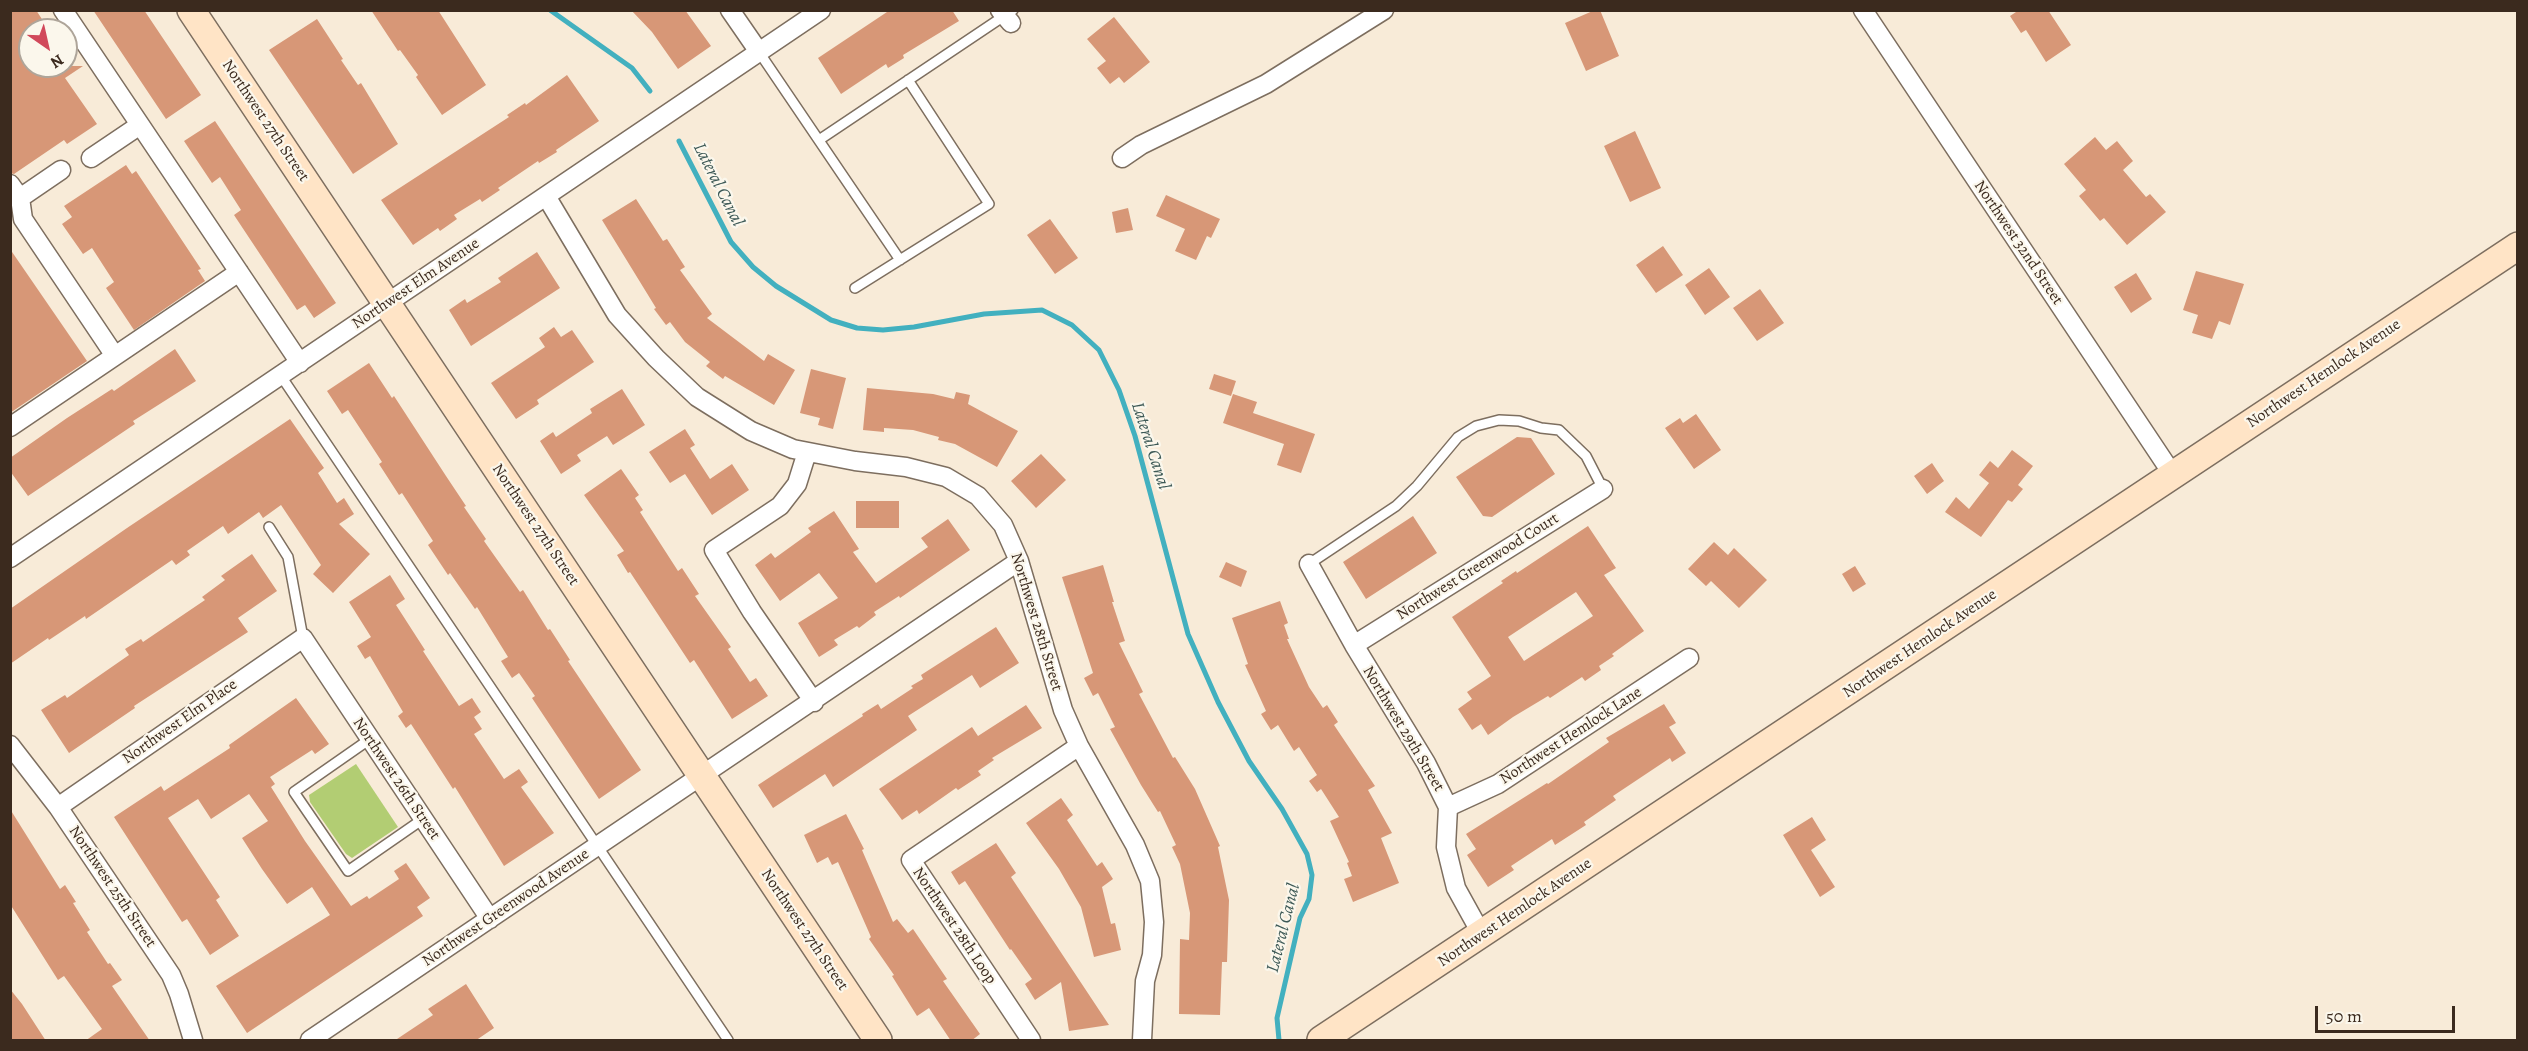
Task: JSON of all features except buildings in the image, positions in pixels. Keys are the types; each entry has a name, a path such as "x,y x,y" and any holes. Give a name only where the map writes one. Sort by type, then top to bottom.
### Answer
{"street":[{"path":"63,10 300,363"},
{"name":"Northwest 27th Street","path":"191,10 878,1041"},
{"path":"730,10 759,52"},
{"name":"Northwest Elm Avenue","path":"10,558 821,10"},
{"path":"1122,158 1141,145 1266,84 1384,10"},
{"name":"Northwest 32nd Street","path":"1863,10 2173,475"},
{"path":"91,158 140,125"},
{"path":"61,170 15,191 17,223 116,356"},
{"name":"Northwest 28th Street","path":"546,196 617,315 656,358 698,397 751,431 793,449 855,462 906,467 946,477 978,496 1003,525 1019,561 1064,710 1079,746 1135,845 1150,881 1154,922 1152,955 1145,981 1142,1041"},
{"name":"Northwest Hemlock Avenue","path":"1321,1041 2517,246"},
{"path":"10,427 239,272"},
{"path":"807,452 797,484 780,506 714,550 752,612 814,702"},
{"name":"Northwest Greenwood Court","path":"1354,645 1603,489"},
{"name":"Northwest Greenwood Avenue","path":"310,1041 814,702 1019,561"},
{"name":"Northwest 29th Street","path":"1309,564 1354,645 1426,763 1448,807 1446,847 1456,888 1482,935"},
{"name":"Northwest 26th Street","path":"303,638 490,919"},
{"name":"Northwest Elm Place","path":"57,807 303,638"},
{"name":"Northwest Hemlock Lane","path":"1448,807 1498,784 1689,658"},
{"name":"Northwest 25th Street","path":"10,744 57,807 171,975 193,1041"},
{"name":"Northwest 28th Loop","path":"1031,1041 911,860 1079,746"}],"lane":[{"path":"819,140 1007,15"},
{"path":"759,52 900,260"},
{"path":"855,288 989,204 908,80"},
{"path":"281,376 728,1041"},
{"path":"1309,564 1396,506 1418,486 1458,437 1476,426 1499,420 1519,421 1541,428 1559,430 1587,456 1603,489"},
{"path":"269,527 288,557 303,638"},
{"path":"370,739 294,792 348,871 423,819"}],"green space":[{"path":"356,764 398,827 352,858 346,854 310,802 309,795"}],"waterway":[{"name":"Lateral Canal","path":"550,10 632,68 650,91"},
{"name":"Lateral Canal","path":"679,141 731,242 753,267 776,286 831,320 857,328 883,330 914,327 984,314 1042,310 1072,325 1099,350 1119,390 1135,436 1188,634 1218,702 1249,761 1282,809 1307,854 1312,875 1309,899 1300,918 1277,1018 1279,1040"}]}
